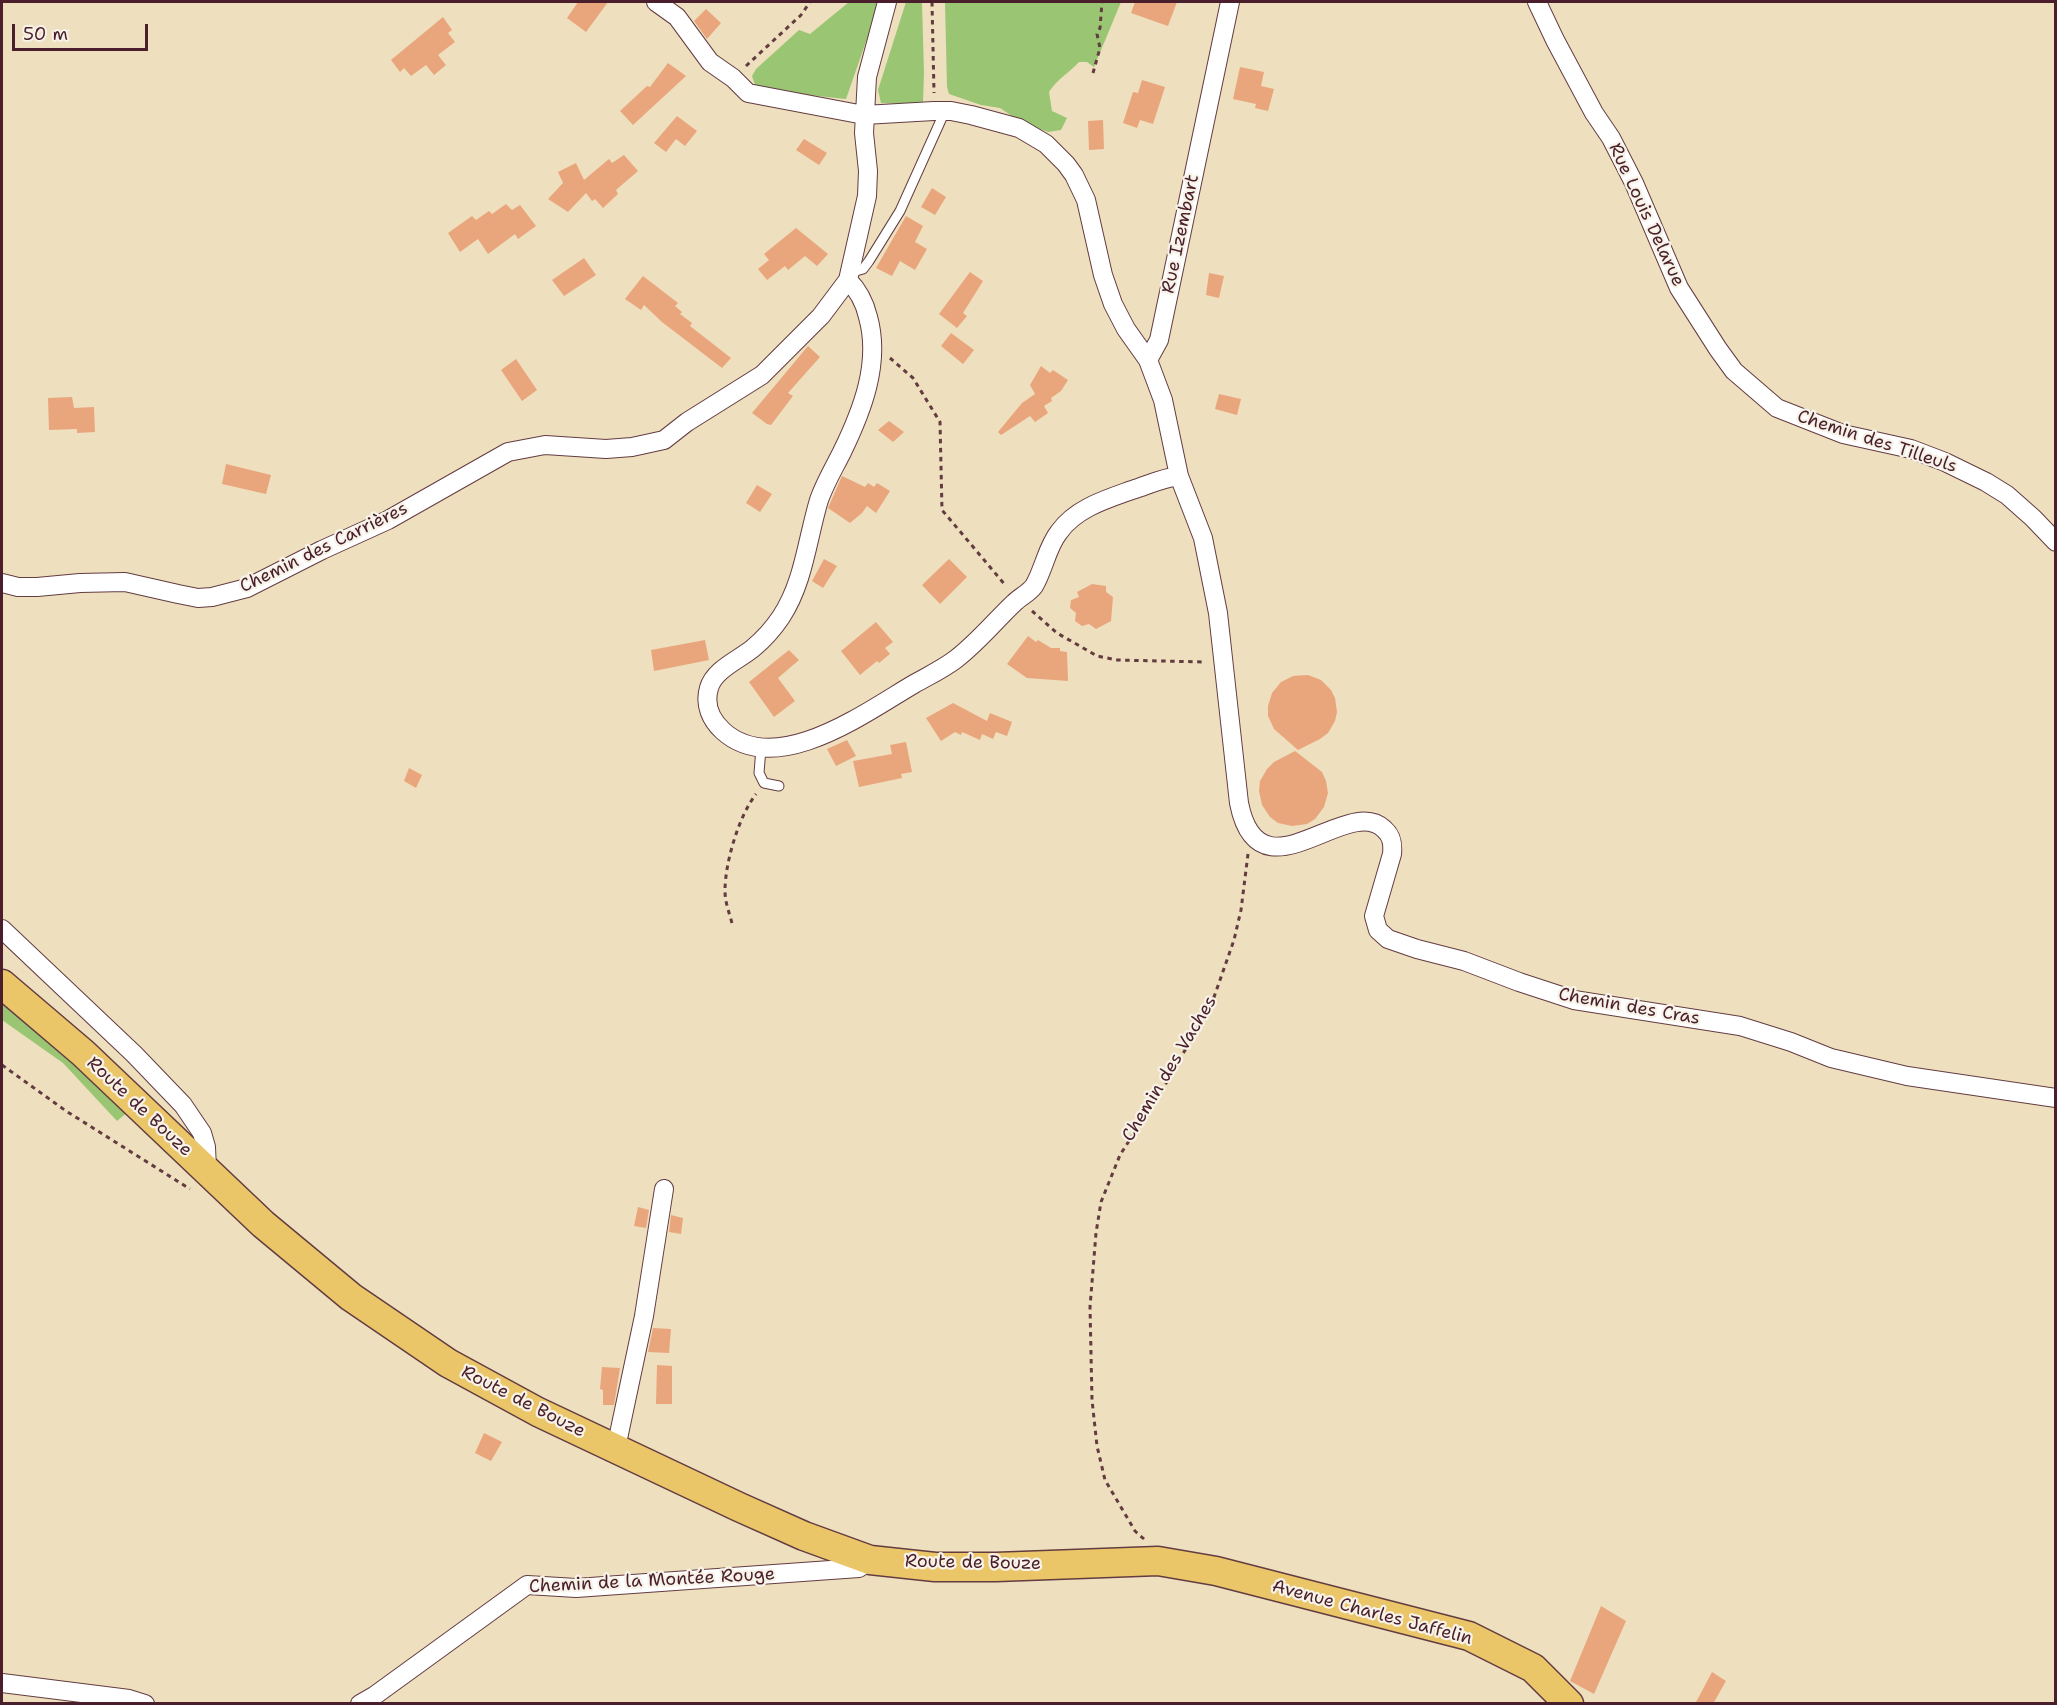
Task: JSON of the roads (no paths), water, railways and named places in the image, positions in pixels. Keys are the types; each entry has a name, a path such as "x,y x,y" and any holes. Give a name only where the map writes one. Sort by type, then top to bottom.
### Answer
{"main road":[{"name":"Route de Bouze","path":"2,984 82,1053 202,1182 263,1224 351,1297 448,1363 538,1412 804,1536 870,1560 935,1567 1158,1561"},
{"name":"Avenue Charles Jaffelin","path":"1158,1561 1216,1571 1469,1636 1533,1668 1569,1704"}],"street":[{"path":"656,2 677,17 710,62 733,78 748,93 864,115 940,111 971,115 1019,128 1046,144 1066,164 1081,187 1113,304 1126,330 1148,360 1163,400 1179,476 1167,477 1113,496 1072,517 1058,533 1033,588 1017,599 956,659 848,723 780,748 761,748 732,738 716,725 708,707 708,690 712,680 720,672 753,648 768,633 790,602 802,571 819,501 827,479 848,439 869,379 873,347 866,310 849,277 867,196 868,171 864,115 867,77 887,2"},
{"name":"Rue Izembart","path":"1148,360 1159,340 1230,2"},
{"name":"Rue Louis Delarue","path":"1537,2 1566,61 1594,113 1611,138 1634,183 1679,288 1734,371 1753,388"},
{"name":"Chemin des Carrières","path":"2,583 37,588 80,583 125,582 198,598 212,597 248,588 322,550 388,520 508,452 545,446 617,448 648,445 664,440 687,422 762,375 821,316 849,277"},
{"name":"Chemin des Tilleuls","path":"1753,388 1777,408 1811,422 1843,434 1911,449 1968,472 2007,495 2055,542"},
{"name":"Chemin des Cras","path":"1179,476 1203,538 1218,614 1239,803 1244,823 1255,838 1278,846 1301,842 1358,822 1370,821 1381,826 1387,831 1393,845 1374,916 1375,924 1382,935 1417,949 1464,961 1528,985 1595,1004 1740,1026 1791,1042 1831,1058 1907,1076 2055,1098"},
{"path":"2,929 134,1054 183,1105 202,1133 206,1147 202,1182"},
{"path":"616,1448 644,1316 664,1189"},
{"name":"Chemin de la Montée Rouge","path":"360,1704 526,1585 576,1588 848,1569 859,1568 870,1560"},
{"path":"2,1683 129,1699 145,1704"}],"lane":[{"path":"849,277 862,269 900,211 940,111"},
{"path":"761,748 759,773 764,783 779,786"}]}
